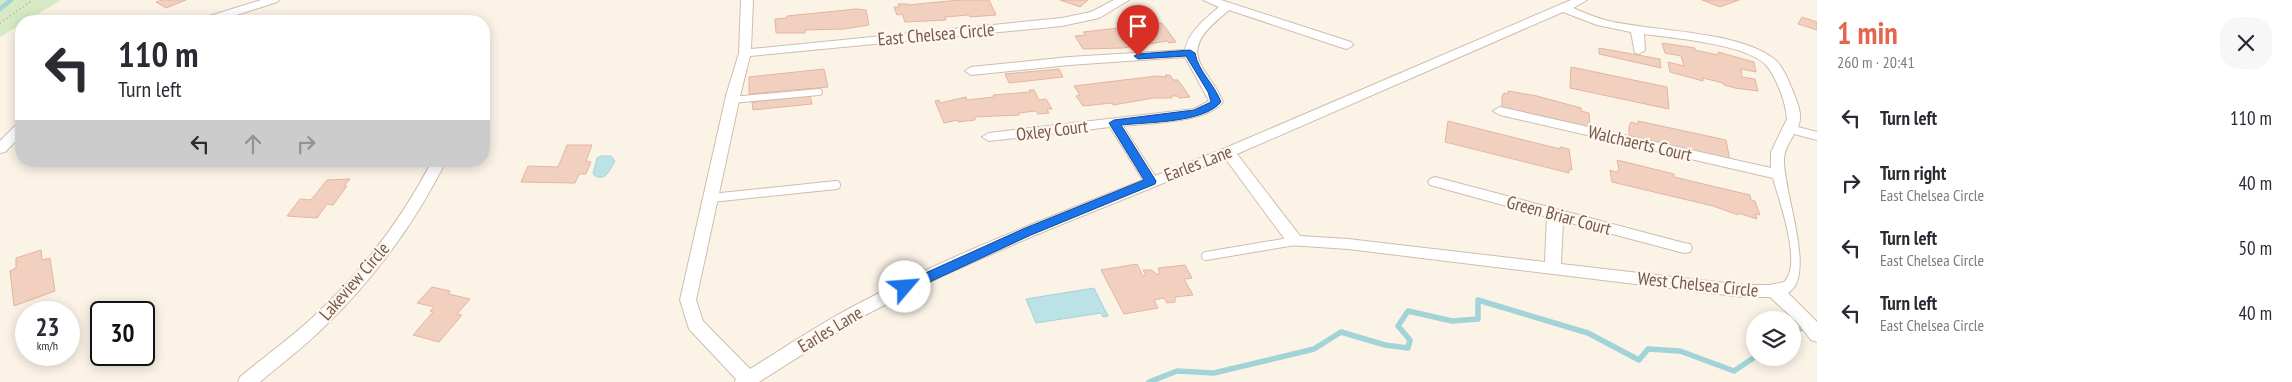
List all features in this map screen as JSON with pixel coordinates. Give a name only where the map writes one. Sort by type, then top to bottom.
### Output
[{"type":"street","points":[[226,15],[273,0]]},
{"type":"street","points":[[746,381],[695,324],[688,300],[732,100],[745,53],[747,0]]},
{"type":"street","name":"East Chelsea Circle","points":[[745,53],[1062,22],[1095,16],[1123,0]]},
{"type":"street","points":[[1209,0],[1346,45]]},
{"type":"street","name":"Earles Lane","points":[[746,381],[859,311],[936,272],[1151,181],[1228,152],[1580,0]]},
{"type":"street","points":[[1151,181],[1114,123],[1196,113],[1209,108],[1216,102],[1213,92],[1192,60],[1190,53],[1192,43],[1198,34],[1226,6]]},
{"type":"street","name":"West Chelsea Circle","points":[[1295,241],[1348,244],[1743,291],[1773,290],[1787,287],[1794,282],[1798,276],[1801,257],[1776,156],[1794,118],[1772,63],[1749,51],[1717,43],[1596,22],[1564,8]]},
{"type":"street","points":[[1637,30],[1638,50]]},
{"type":"street","points":[[971,71],[1069,61],[1190,53]]},
{"type":"street","name":"Walchaerts Court","points":[[1500,111],[1780,175]]},
{"type":"street","name":"Oxley Court","points":[[989,137],[1114,123]]},
{"type":"street","points":[[1790,129],[1817,136]]},
{"type":"street","points":[[0,149],[15,134]]},
{"type":"street","points":[[1228,152],[1295,241]]},
{"type":"street","name":"Lakeview Circle","points":[[247,382],[326,315],[373,265],[428,183],[436,167]]},
{"type":"street","name":"Green Briar Court","points":[[1435,182],[1684,248]]},
{"type":"street","points":[[1553,268],[1555,214]]},
{"type":"street","points":[[1773,290],[1804,318],[1817,335]]},
{"type":"lane","points":[[732,100],[818,92]]},
{"type":"lane","points":[[711,198],[836,185]]},
{"type":"lane","points":[[1206,256],[1295,241]]},
{"type":"path","points":[[0,23],[33,0]]},
{"type":"green space","points":[[0,0],[61,0],[36,15],[15,15],[15,28],[0,37]]},
{"type":"water","points":[[611,156],[615,161],[607,174],[597,177],[593,174],[597,158]]},
{"type":"water","points":[[1094,288],[1108,316],[1103,317],[1101,313],[1036,323],[1026,299]]},
{"type":"building","points":[[162,0],[186,0],[166,8],[156,2]]},
{"type":"building","points":[[960,0],[989,0],[996,15],[970,17],[968,15],[945,17],[946,20],[905,22],[902,14],[897,15],[894,7],[899,7],[898,4],[907,5]]},
{"type":"building","points":[[1060,0],[1088,0],[1080,7]]},
{"type":"building","points":[[1702,0],[1739,0],[1720,7]]},
{"type":"building","points":[[856,9],[866,10],[869,25],[844,29],[805,30],[805,33],[776,33],[775,19],[787,18],[787,16]]},
{"type":"building","points":[[1802,17],[1817,22],[1817,30],[1798,24]]},
{"type":"building","points":[[1162,23],[1176,42],[1169,43],[1168,41],[1123,48],[1083,49],[1075,36],[1086,35],[1083,32]]},
{"type":"building","points":[[1662,43],[1695,48],[1695,50],[1718,55],[1718,52],[1754,62],[1756,72],[1741,69],[1742,77],[1755,79],[1758,91],[1735,88],[1703,78],[1703,81],[1670,72],[1668,62],[1684,66],[1681,56],[1665,53]]},
{"type":"building","points":[[1599,48],[1660,59],[1661,68],[1599,54]]},
{"type":"building","points":[[1571,67],[1667,87],[1669,109],[1570,88]]},
{"type":"building","points":[[824,69],[828,87],[749,94],[749,77]]},
{"type":"building","points":[[1059,69],[1063,77],[1009,83],[1005,74]]},
{"type":"building","points":[[1165,75],[1170,75],[1173,80],[1178,80],[1190,97],[1179,98],[1171,96],[1172,98],[1154,98],[1113,105],[1112,103],[1083,106],[1076,96],[1080,95],[1074,86],[1157,76],[1167,77]]},
{"type":"building","points":[[1029,90],[1034,90],[1039,100],[1046,99],[1052,109],[1047,109],[1049,113],[1038,114],[1036,111],[1019,113],[1019,115],[975,117],[975,120],[958,122],[958,120],[944,123],[935,101],[939,100],[940,103],[966,97],[967,100],[994,97],[993,95],[1030,92]]},
{"type":"building","points":[[1508,91],[1537,96],[1581,108],[1581,111],[1589,113],[1590,127],[1502,107],[1502,96],[1504,93],[1508,94]]},
{"type":"building","points":[[810,96],[812,104],[753,110],[752,102]]},
{"type":"building","points":[[1448,121],[1560,149],[1560,147],[1569,149],[1572,170],[1569,169],[1569,173],[1445,142]]},
{"type":"building","points":[[1638,121],[1726,140],[1730,161],[1634,138],[1629,135],[1629,127],[1631,122],[1638,124]]},
{"type":"building","points":[[567,145],[592,145],[586,161],[591,162],[586,174],[579,174],[575,183],[521,182],[528,166],[558,167]]},
{"type":"building","points":[[1617,160],[1674,174],[1674,177],[1750,195],[1751,200],[1755,201],[1760,215],[1755,214],[1757,219],[1738,213],[1738,215],[1713,206],[1612,182],[1610,170],[1616,172],[1619,170]]},
{"type":"building","points":[[350,179],[333,205],[327,204],[317,218],[287,216],[300,199],[311,200],[327,180]]},
{"type":"building","points":[[41,250],[42,260],[50,258],[55,291],[28,301],[15,301],[14,306],[10,271],[16,268],[16,258]]},
{"type":"building","points":[[1137,264],[1143,276],[1146,275],[1143,270],[1152,270],[1156,274],[1160,274],[1158,268],[1185,265],[1192,278],[1184,279],[1193,295],[1175,297],[1175,302],[1167,303],[1164,298],[1154,300],[1158,308],[1124,314],[1101,270]]},
{"type":"building","points":[[432,287],[450,291],[449,294],[470,299],[457,314],[462,315],[439,342],[413,335],[433,312],[430,311],[434,307],[417,303]]},
{"type":"waterway","points":[[0,9],[11,0]]},
{"type":"waterway","points":[[1149,382],[1177,371],[1214,373],[1314,349],[1341,332],[1385,345],[1408,348],[1410,340],[1398,326],[1408,311],[1452,321],[1478,319],[1478,300],[1588,333],[1639,360],[1648,349],[1680,351],[1734,371],[1746,363]]},
{"type":"waterway","points":[[1801,329],[1817,323]]},
{"type":"route","points":[[905,287],[1027,232],[1151,181],[1114,123],[1196,113],[1209,108],[1216,102],[1213,92],[1192,60],[1190,53],[1138,56]]}]
